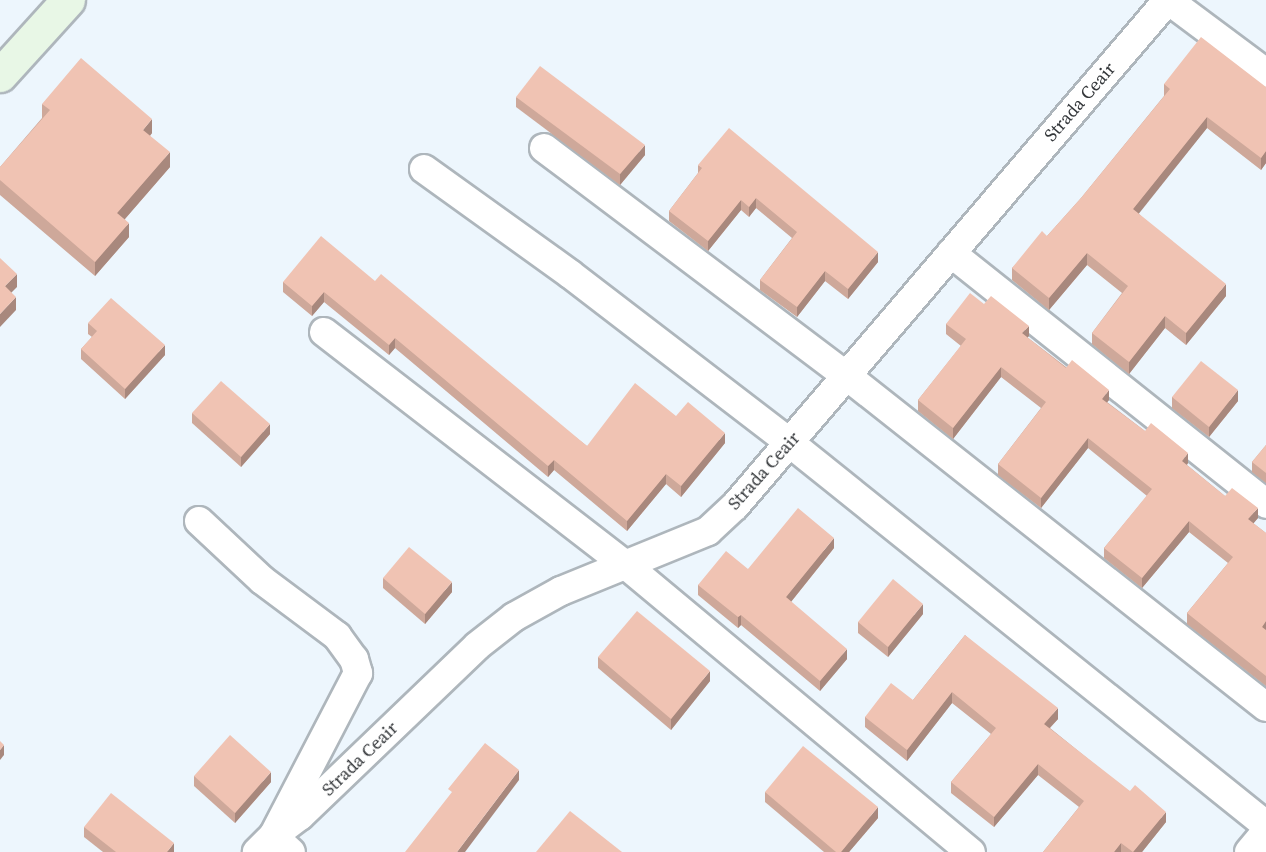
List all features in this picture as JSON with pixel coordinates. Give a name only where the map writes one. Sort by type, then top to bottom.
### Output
[{"type":"main road","points":[[0,75],[68,0]]},
{"type":"street","points":[[1168,0],[1266,73]]},
{"type":"street","name":"Strada Ceair","points":[[274,847],[300,816],[477,646],[514,617],[561,591],[708,531],[790,443],[1168,0]]},
{"type":"street","points":[[544,148],[847,376],[1266,707]]},
{"type":"street","points":[[424,169],[570,274],[790,443],[1266,825]]},
{"type":"street","points":[[951,253],[1266,504]]},
{"type":"street","points":[[324,332],[626,565],[971,852]]},
{"type":"street","points":[[199,521],[262,580],[337,636],[354,659],[358,673],[274,847]]},
{"type":"street","points":[[1249,852],[1266,832]]},
{"type":"building","points":[[1201,37],[1266,87],[1266,151],[1261,158],[1207,117],[1133,209],[1226,284],[1186,333],[1165,316],[1129,362],[1092,333],[1128,286],[1087,253],[1049,298],[1012,268],[1042,231],[1047,236],[1081,198],[1170,89],[1164,84]]},
{"type":"building","points":[[81,58],[152,119],[143,130],[170,152],[117,213],[129,223],[95,262],[0,180],[0,167],[50,110],[42,104]]},
{"type":"building","points":[[540,66],[645,145],[620,174],[516,97]]},
{"type":"building","points":[[729,128],[878,252],[848,289],[825,271],[797,307],[760,280],[797,232],[756,198],[749,207],[741,200],[708,241],[669,211],[702,168],[698,165]]},
{"type":"building","points":[[321,236],[375,281],[381,274],[587,446],[635,383],[676,416],[688,402],[725,433],[681,486],[666,474],[627,521],[554,460],[548,466],[395,338],[389,345],[324,292],[312,306],[283,282]]},
{"type":"building","points":[[0,258],[17,274],[5,286],[16,297],[0,314]]},
{"type":"building","points":[[970,293],[984,304],[991,296],[1029,326],[1022,333],[1066,368],[1072,360],[1109,390],[1102,399],[1145,431],[1151,423],[1188,453],[1182,461],[1225,496],[1232,488],[1258,508],[1248,519],[1266,533],[1266,621],[1262,627],[1266,630],[1266,676],[1187,613],[1233,557],[1189,521],[1142,578],[1104,548],[1152,489],[1088,438],[1041,498],[998,464],[1046,402],[1001,367],[953,428],[918,400],[966,339],[946,324]]},
{"type":"building","points":[[111,298],[165,345],[125,389],[81,349],[97,331],[88,323]]},
{"type":"building","points":[[1201,361],[1238,390],[1209,427],[1172,397]]},
{"type":"building","points":[[221,381],[270,424],[241,457],[192,413]]},
{"type":"building","points":[[1266,445],[1266,473],[1252,462]]},
{"type":"building","points":[[798,508],[834,538],[786,597],[847,649],[820,681],[741,615],[738,617],[698,585],[726,551],[748,569]]},
{"type":"building","points":[[409,547],[452,582],[425,614],[383,578]]},
{"type":"building","points":[[893,579],[923,604],[888,647],[858,622]]},
{"type":"building","points":[[637,611],[710,671],[671,719],[598,657]]},
{"type":"building","points":[[965,635],[1058,708],[1044,724],[1130,791],[1135,785],[1166,812],[1133,852],[1121,843],[1114,852],[1043,852],[1084,801],[1038,764],[994,817],[951,782],[996,728],[952,692],[907,750],[865,717],[891,683],[913,700]]},
{"type":"building","points":[[230,735],[271,772],[235,813],[194,776]]},
{"type":"building","points":[[485,743],[519,770],[457,852],[405,852],[452,792],[448,789]]},
{"type":"building","points":[[803,746],[878,807],[841,852],[836,852],[765,792]]},
{"type":"building","points":[[111,793],[174,843],[167,852],[116,852],[84,827]]},
{"type":"building","points":[[570,811],[622,852],[536,852]]}]
